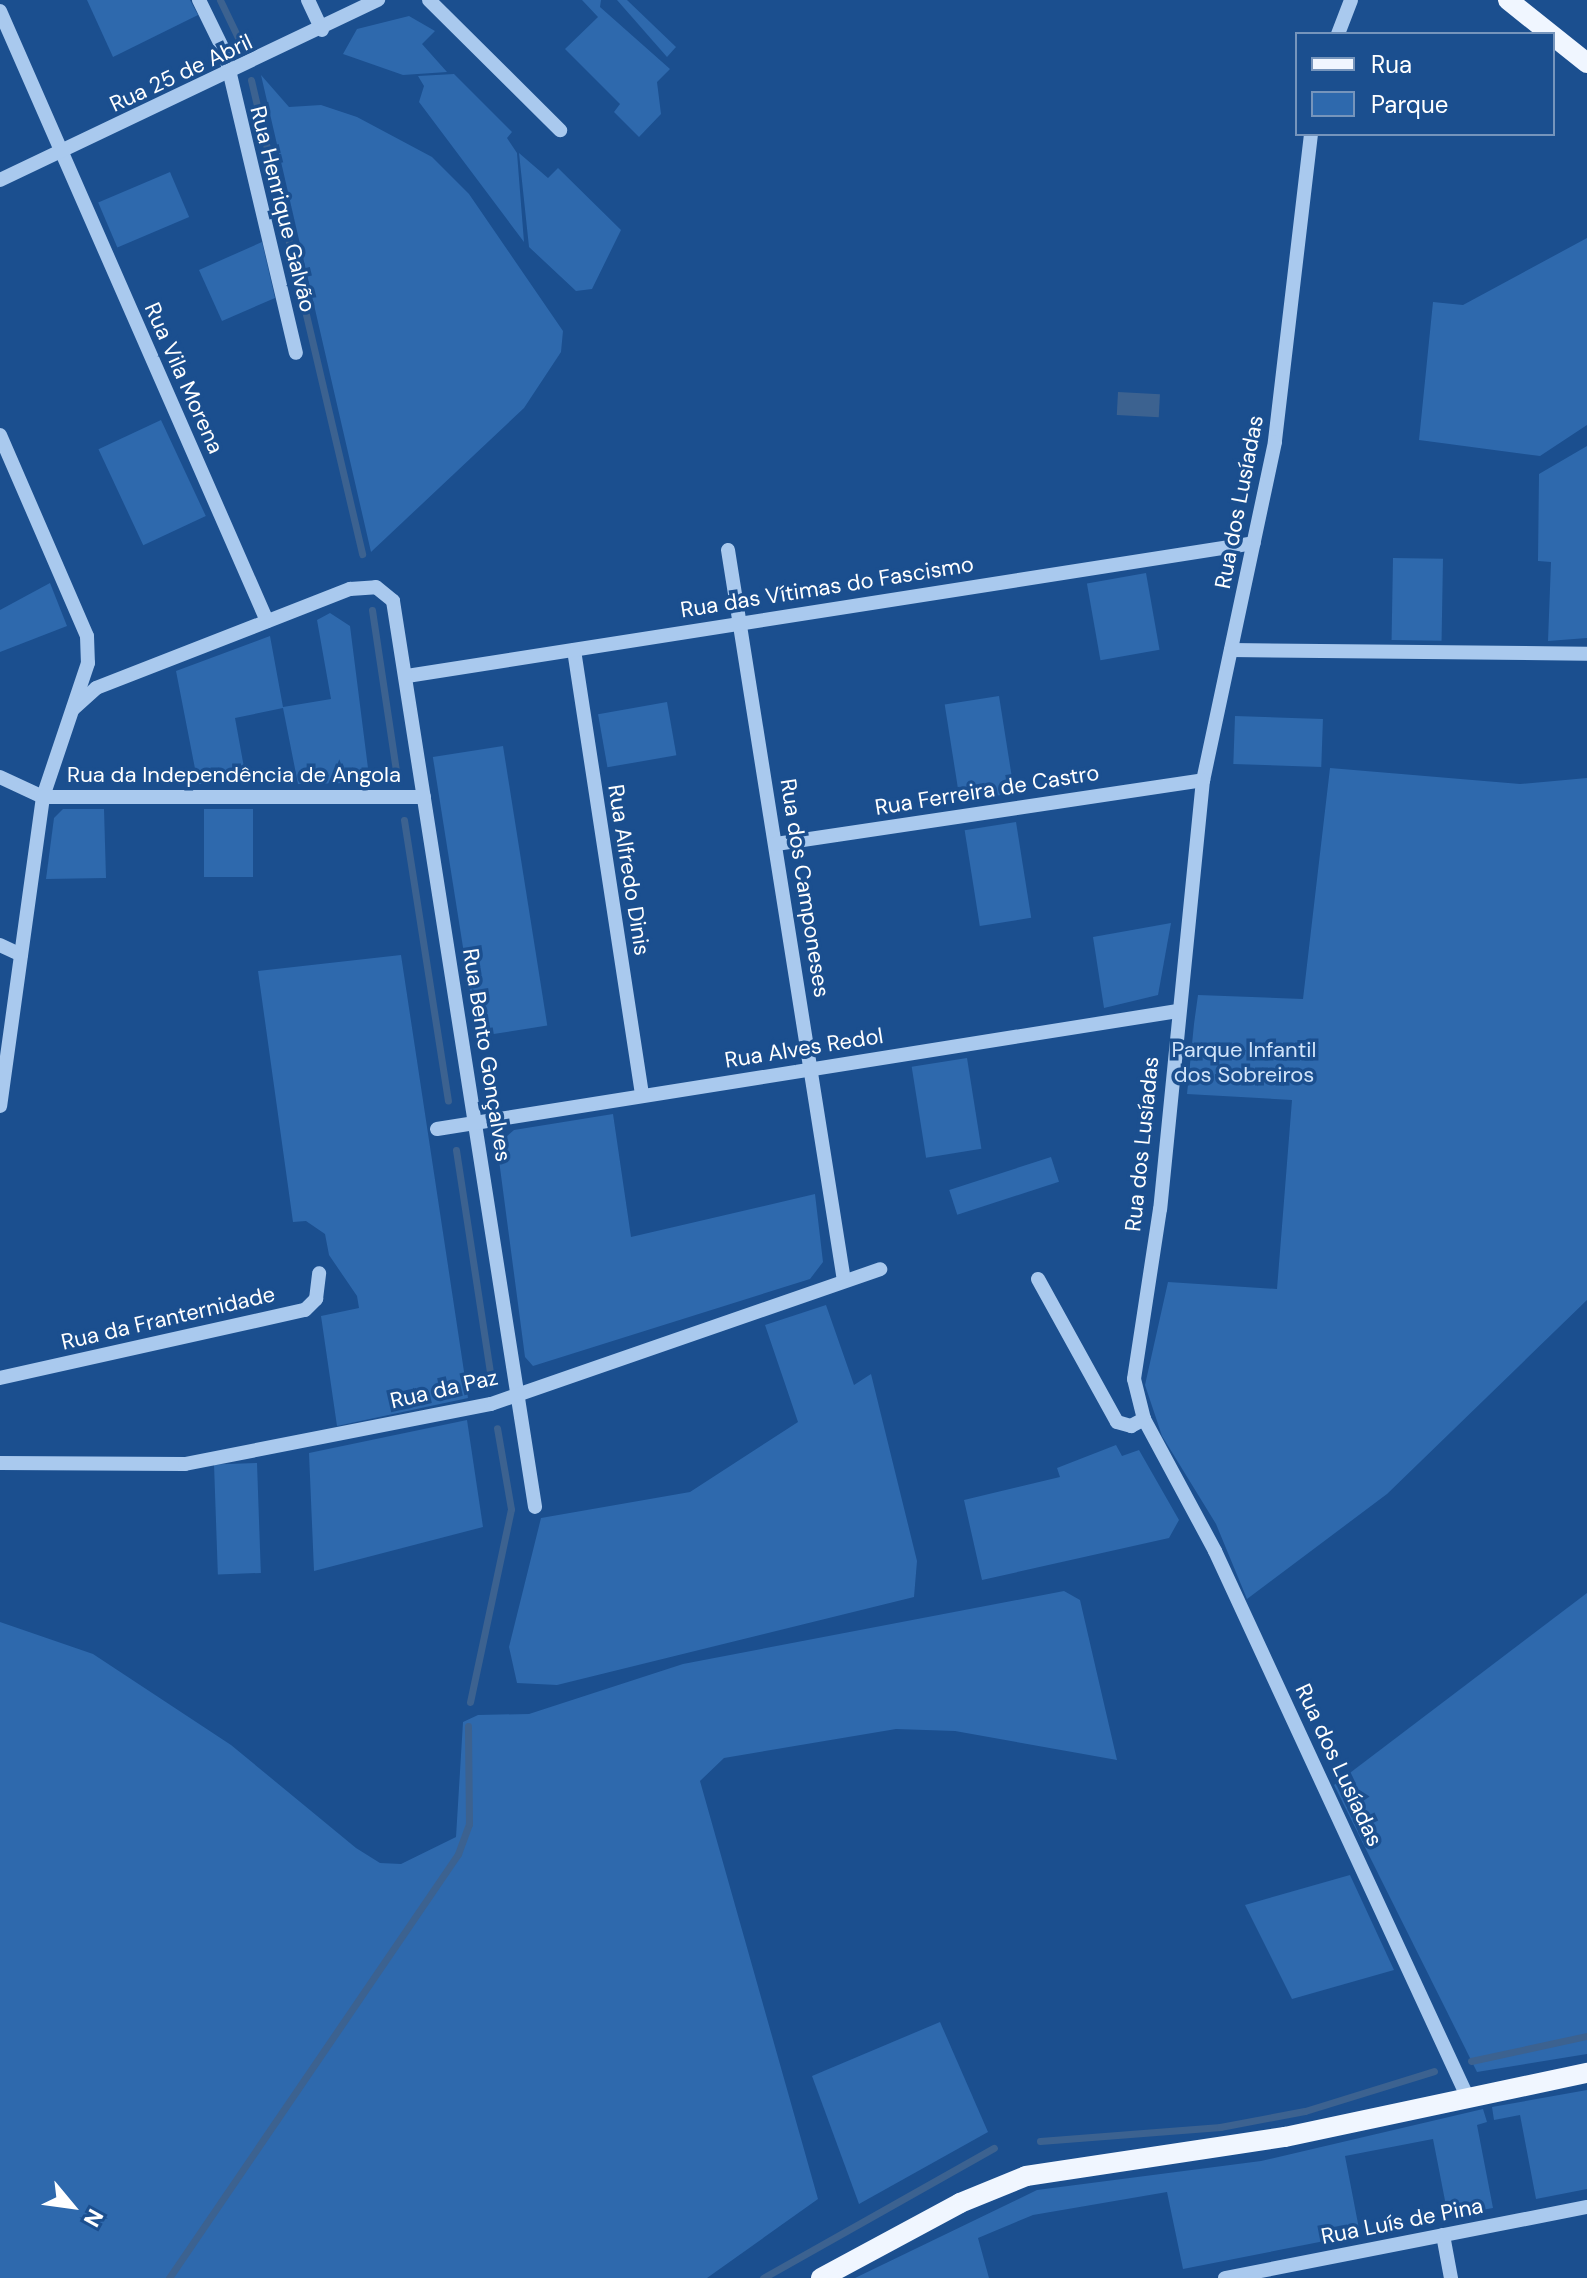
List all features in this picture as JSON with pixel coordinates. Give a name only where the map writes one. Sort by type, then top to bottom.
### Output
[{"type":"main road","points":[[1519,3],[1552,32]]},
{"type":"main road","points":[[1555,35],[1587,63]]},
{"type":"main road","points":[[821,2278],[960,2203],[1026,2176],[1285,2137],[1466,2094],[1587,2073]]},
{"type":"street","name":"Rua Henrique Galvão","points":[[199,0],[218,33],[296,353]]},
{"type":"street","points":[[308,0],[322,30]]},
{"type":"street","name":"Rua 25 de Abril","points":[[0,180],[228,76],[378,0]]},
{"type":"street","points":[[429,0],[560,130]]},
{"type":"street","points":[[1339,32],[1351,0]]},
{"type":"street","name":"Rua Vila Morena","points":[[0,11],[267,621]]},
{"type":"street","name":"Rua dos Lusíadas","points":[[1311,136],[1284,386],[1203,780],[1134,1379],[1144,1419],[1215,1551],[1466,2094]]},
{"type":"street","points":[[0,435],[87,636],[88,663],[43,797],[0,1106]]},
{"type":"street","name":"Rua das Vítimas do Fascismo","points":[[407,676],[1254,543]]},
{"type":"street","name":"Rua dos Camponeses","points":[[728,550],[844,1281]]},
{"type":"street","name":"Rua Bento Gonçalves","points":[[267,621],[366,586],[386,593],[396,610],[535,1507]]},
{"type":"street","points":[[73,709],[96,688],[267,621]]},
{"type":"street","name":"Rua Alfredo Dinis","points":[[574,650],[642,1096]]},
{"type":"street","points":[[1231,650],[1587,654]]},
{"type":"street","points":[[0,777],[43,797]]},
{"type":"street","name":"Rua Ferreira de Castro","points":[[776,844],[1203,780]]},
{"type":"street","name":"Rua da Independência de Angola","points":[[43,797],[424,797]]},
{"type":"street","points":[[0,945],[21,955]]},
{"type":"street","name":"Rua Alves Redol","points":[[437,1129],[1178,1011]]},
{"type":"street","name":"Rua da Paz","points":[[0,1463],[199,1462],[516,1395],[880,1269]]},
{"type":"street","name":"Rua da Franternidade","points":[[0,1378],[305,1310],[316,1299],[319,1273]]},
{"type":"street","points":[[1038,1279],[1117,1422],[1131,1426],[1144,1419]]},
{"type":"street","name":"Rua Luís de Pina","points":[[1225,2278],[1587,2207]]},
{"type":"street","points":[[1443,2235],[1451,2278]]},
{"type":"green space","points":[[87,0],[190,0],[198,15],[113,57]]},
{"type":"green space","points":[[582,0],[601,0],[600,7],[670,69],[657,82],[661,114],[639,137],[614,112],[620,104],[565,49],[598,17]]},
{"type":"green space","points":[[617,0],[627,0],[676,47],[667,57]]},
{"type":"green space","points":[[409,16],[435,31],[422,44],[447,72],[403,75],[343,54],[357,29]]},
{"type":"green space","points":[[454,74],[512,132],[507,138],[517,153],[524,242],[419,102],[424,86],[418,76]]},
{"type":"green space","points":[[261,75],[289,107],[321,105],[357,117],[432,157],[469,194],[563,331],[561,352],[524,408],[371,552]]},
{"type":"green space","points":[[519,153],[548,178],[558,168],[621,230],[592,289],[576,291],[529,247]]},
{"type":"green space","points":[[170,172],[189,217],[117,248],[98,202]]},
{"type":"green space","points":[[1587,238],[1587,425],[1540,456],[1419,440],[1433,302],[1463,305]]},
{"type":"green space","points":[[262,242],[275,298],[222,321],[199,270]]},
{"type":"green space","points":[[161,420],[206,516],[143,545],[98,449]]},
{"type":"green space","points":[[1587,446],[1587,638],[1548,641],[1551,562],[1538,561],[1539,474]]},
{"type":"green space","points":[[1393,558],[1443,559],[1442,641],[1392,640]]},
{"type":"green space","points":[[1146,573],[1160,650],[1100,660],[1087,583]]},
{"type":"green space","points":[[50,583],[67,626],[0,652],[0,610]]},
{"type":"green space","points":[[330,613],[350,626],[369,776],[352,783],[298,784],[283,708],[235,718],[247,784],[198,784],[176,671],[270,636],[283,707],[331,699],[317,620]]},
{"type":"green space","points":[[999,696],[1014,793],[960,801],[945,705]]},
{"type":"green space","points":[[667,702],[676,755],[607,767],[598,714]]},
{"type":"green space","points":[[1235,716],[1323,719],[1321,767],[1233,764]]},
{"type":"green space","points":[[503,746],[547,1026],[477,1037],[433,757]]},
{"type":"green space","name":"Parque Infantil dos Sobreiros","points":[[1330,768],[1520,784],[1587,778],[1587,1300],[1387,1494],[1247,1599],[1216,1524],[1162,1436],[1145,1385],[1168,1282],[1277,1289],[1292,1100],[1187,1094],[1194,1024],[1198,995],[1303,999]]},
{"type":"green space","points":[[63,809],[104,809],[106,878],[46,879],[54,818]]},
{"type":"green space","points":[[204,809],[253,809],[253,877],[204,877]]},
{"type":"green space","points":[[1016,822],[1031,918],[980,926],[965,830]]},
{"type":"green space","points":[[1171,923],[1158,995],[1104,1008],[1093,937]]},
{"type":"green space","points":[[401,955],[468,1398],[337,1426],[321,1316],[359,1308],[357,1296],[329,1255],[325,1234],[306,1221],[293,1222],[258,971]]},
{"type":"green space","points":[[967,1058],[981,1149],[926,1158],[912,1067]]},
{"type":"green space","points":[[613,1114],[631,1237],[815,1194],[823,1262],[810,1279],[533,1366],[525,1357],[497,1145],[514,1130]]},
{"type":"green space","points":[[1051,1157],[1059,1182],[957,1215],[949,1190]]},
{"type":"green space","points":[[826,1305],[854,1385],[871,1374],[917,1561],[914,1597],[557,1685],[517,1683],[509,1647],[541,1518],[690,1492],[798,1422],[765,1325]]},
{"type":"green space","points":[[467,1420],[483,1527],[314,1571],[309,1453]]},
{"type":"green space","points":[[1116,1445],[1122,1456],[1139,1450],[1179,1520],[1169,1538],[982,1580],[964,1500],[1060,1477],[1057,1468]]},
{"type":"green space","points":[[257,1463],[261,1573],[218,1574],[214,1465]]},
{"type":"green space","points":[[1064,1591],[1080,1600],[1117,1760],[955,1731],[896,1729],[724,1758],[700,1781],[818,2199],[707,2278],[0,2278],[0,1622],[93,1654],[231,1745],[356,1848],[380,1863],[401,1864],[456,1837],[463,1722],[478,1715],[529,1714],[683,1664]]},
{"type":"green space","points":[[1587,1593],[1587,2054],[1477,2072],[1334,1785]]},
{"type":"green space","points":[[1350,1875],[1394,1970],[1292,1999],[1245,1905]]},
{"type":"green space","points":[[940,2022],[988,2132],[859,2204],[812,2076]]},
{"type":"green space","points":[[1587,2090],[1587,2189],[1536,2199],[1520,2115],[1494,2120],[1492,2107]]},
{"type":"green space","points":[[1483,2109],[1487,2122],[1477,2125],[1493,2208],[1448,2216],[1433,2139],[1345,2156],[1360,2234],[1183,2269],[1167,2192],[1033,2215],[978,2238],[989,2278],[855,2278],[1037,2190],[1261,2161]]},
{"type":"shaded area","points":[[1118,392],[1160,394],[1159,417],[1117,415]]},
{"type":"waterway","points":[[220,0],[242,46]]},
{"type":"waterway","points":[[251,80],[362,554]]},
{"type":"waterway","points":[[372,610],[396,770]]},
{"type":"waterway","points":[[404,820],[448,1101]]},
{"type":"waterway","points":[[456,1150],[491,1379]]},
{"type":"waterway","points":[[470,1702],[511,1509],[497,1428]]},
{"type":"waterway","points":[[169,2278],[458,1854],[469,1824],[468,1726]]},
{"type":"waterway","points":[[1471,2061],[1587,2036]]},
{"type":"waterway","points":[[1040,2141],[1220,2127],[1305,2111],[1434,2071]]},
{"type":"waterway","points":[[763,2278],[994,2148]]}]
